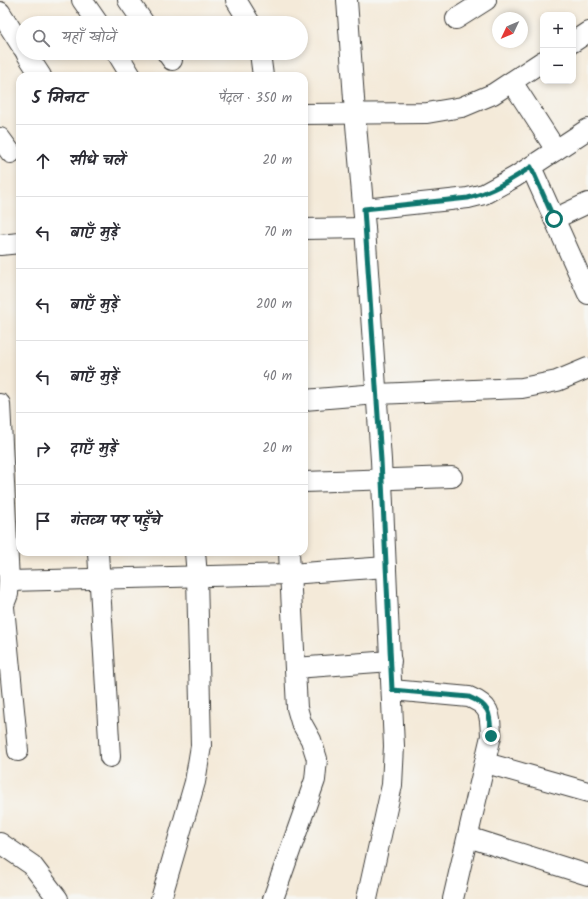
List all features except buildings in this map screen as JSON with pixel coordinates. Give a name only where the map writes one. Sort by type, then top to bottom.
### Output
[{"type":"street","points":[[82,0],[93,16]]},
{"type":"street","points":[[128,0],[139,16]]},
{"type":"street","points":[[236,0],[246,16]]},
{"type":"street","points":[[347,0],[355,113],[365,219],[377,394],[394,746],[392,785],[367,899]]},
{"type":"street","points":[[456,19],[486,0]]},
{"type":"street","points":[[0,12],[16,37]]},
{"type":"street","points":[[576,40],[588,32]]},
{"type":"street","points":[[31,60],[38,72]]},
{"type":"street","points":[[121,60],[129,72]]},
{"type":"street","points":[[261,60],[262,72]]},
{"type":"street","points":[[308,114],[427,113],[462,107],[493,94],[540,63]]},
{"type":"street","points":[[512,82],[556,150]]},
{"type":"street","points":[[308,228],[365,219],[484,194],[531,167],[588,130]]},
{"type":"street","points":[[531,167],[588,294]]},
{"type":"street","points":[[554,219],[588,203]]},
{"type":"street","points":[[0,245],[16,243]]},
{"type":"street","points":[[308,400],[377,394],[522,388],[557,382],[588,368]]},
{"type":"street","points":[[0,404],[4,535],[9,581],[8,594],[2,611],[18,751]]},
{"type":"street","points":[[308,482],[452,478]]},
{"type":"street","points":[[98,556],[110,756]]},
{"type":"street","points":[[161,899],[195,782],[201,746],[195,556]]},
{"type":"street","points":[[273,899],[315,780],[317,769],[317,758],[314,748],[301,722],[298,708],[289,556]]},
{"type":"street","points":[[9,581],[290,574],[386,567]]},
{"type":"street","points":[[295,668],[391,661]]},
{"type":"street","points":[[392,690],[469,697],[480,701],[488,711],[491,736],[486,763],[453,899]]},
{"type":"street","points":[[486,763],[588,792]]},
{"type":"street","points":[[468,837],[588,875]]},
{"type":"street","points":[[0,843],[32,865],[58,899]]},
{"type":"route","points":[[491,736],[488,711],[480,701],[469,697],[392,690],[381,460],[364,209],[441,202],[484,194],[531,167],[554,219]]}]
